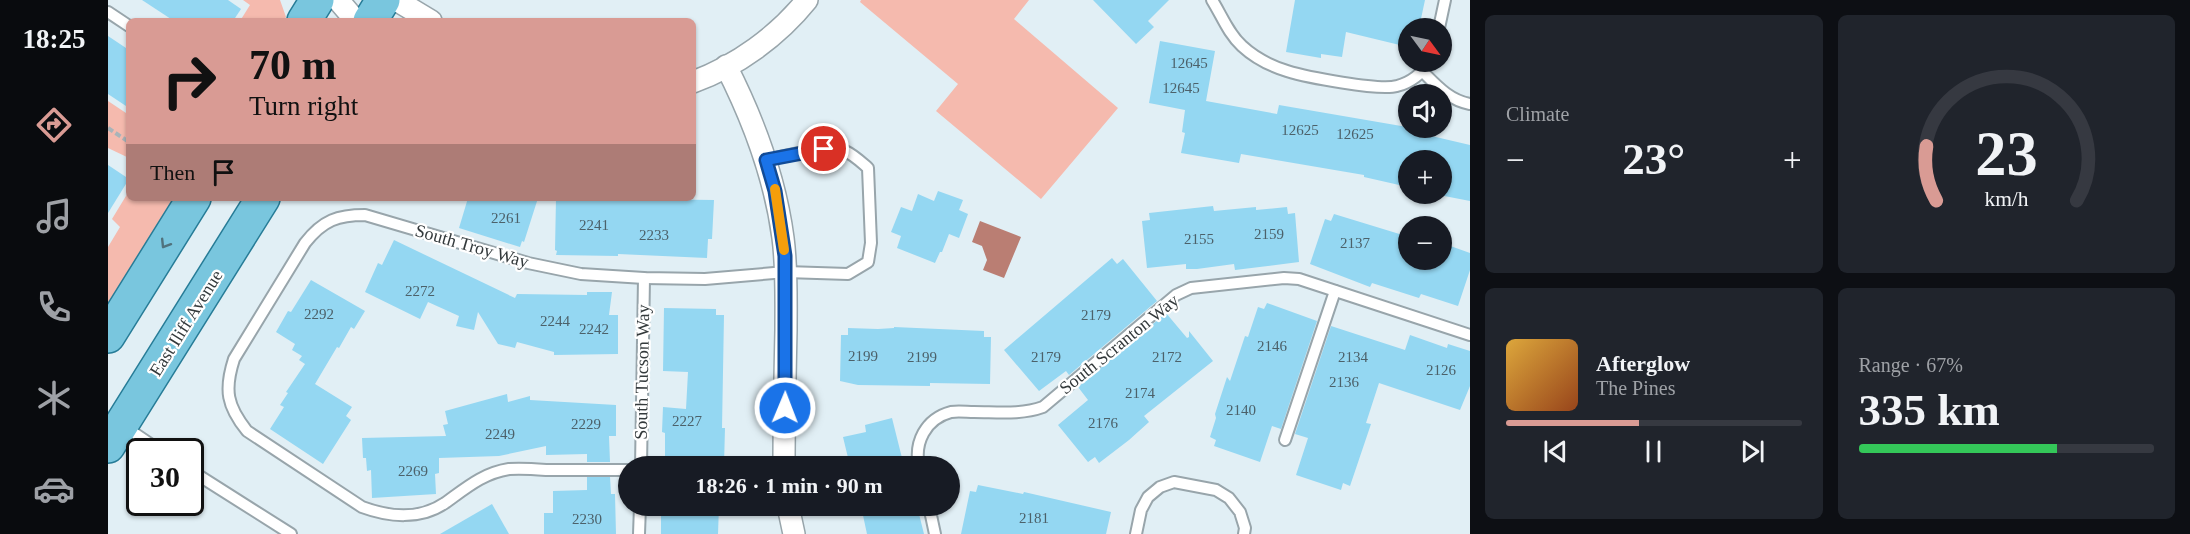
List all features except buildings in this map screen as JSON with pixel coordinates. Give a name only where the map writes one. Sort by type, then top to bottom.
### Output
[{"type":"main road","points":[[306,18],[316,0]]},
{"type":"main road","points":[[372,18],[383,0]]},
{"type":"main road","points":[[108,336],[192,201]]},
{"type":"main road","name":"East Iliff Avenue","points":[[115,431],[261,201]]},
{"type":"street","points":[[338,0],[353,18]]},
{"type":"street","points":[[396,0],[426,18]]},
{"type":"street","points":[[696,81],[726,66],[765,41],[807,0]]},
{"type":"street","points":[[726,66],[743,98],[766,160],[775,191],[783,240],[786,272],[784,456]]},
{"type":"street","points":[[790,516],[794,534]]},
{"type":"lane","points":[[1212,0],[1225,27],[1242,46],[1266,63],[1288,71],[1380,88],[1398,86],[1413,79],[1420,72]]},
{"type":"lane","points":[[1441,18],[1445,0]]},
{"type":"lane","points":[[108,12],[126,24]]},
{"type":"lane","points":[[1430,72],[1447,95],[1458,102],[1470,104]]},
{"type":"lane","name":"South Troy Way","points":[[618,470],[510,469],[487,475],[466,486],[443,504],[423,513],[402,516],[380,513],[362,507],[247,431],[235,416],[229,400],[228,378],[234,359],[305,243],[314,232],[330,220],[346,215],[365,215],[528,263],[581,274],[705,279],[786,272],[848,274],[868,262],[871,243],[868,168],[843,150],[824,149],[766,160]]},
{"type":"lane","name":"South Tucson Way","points":[[641,456],[644,278]]},
{"type":"lane","name":"South Scranton Way","points":[[917,456],[919,441],[926,428],[937,417],[952,412],[1029,412],[1044,406],[1176,295],[1191,288],[1284,278],[1299,279],[1470,335]]},
{"type":"lane","points":[[1285,440],[1335,291]]},
{"type":"lane","points":[[115,431],[131,438]]},
{"type":"lane","points":[[204,479],[291,534]]},
{"type":"lane","points":[[1136,534],[1140,510],[1148,497],[1160,487],[1174,482],[1216,490],[1229,498],[1240,512],[1245,528],[1244,534]]},
{"type":"lane","points":[[639,534],[640,516]]},
{"type":"lane","points":[[931,516],[935,534]]},
{"type":"path","points":[[108,128],[126,140]]},
{"type":"shaded area","points":[[243,0],[280,0],[286,17],[242,18],[250,5]]},
{"type":"shaded area","points":[[861,0],[1029,0],[1014,19],[1118,108],[1041,199],[936,111],[958,84],[860,2]]},
{"type":"shaded area","points":[[108,101],[126,113],[126,157],[108,148]]},
{"type":"shaded area","points":[[126,196],[126,201],[173,201],[108,307],[108,247],[120,227],[112,219]]},
{"type":"shaded area","points":[[980,221],[1021,237],[1004,278],[983,270],[987,260],[982,246],[972,242]]},
{"type":"slow traffic","points":[[775,189],[784,250]]},
{"type":"route","points":[[785,408],[785,256],[775,191],[766,160],[824,149]]}]
